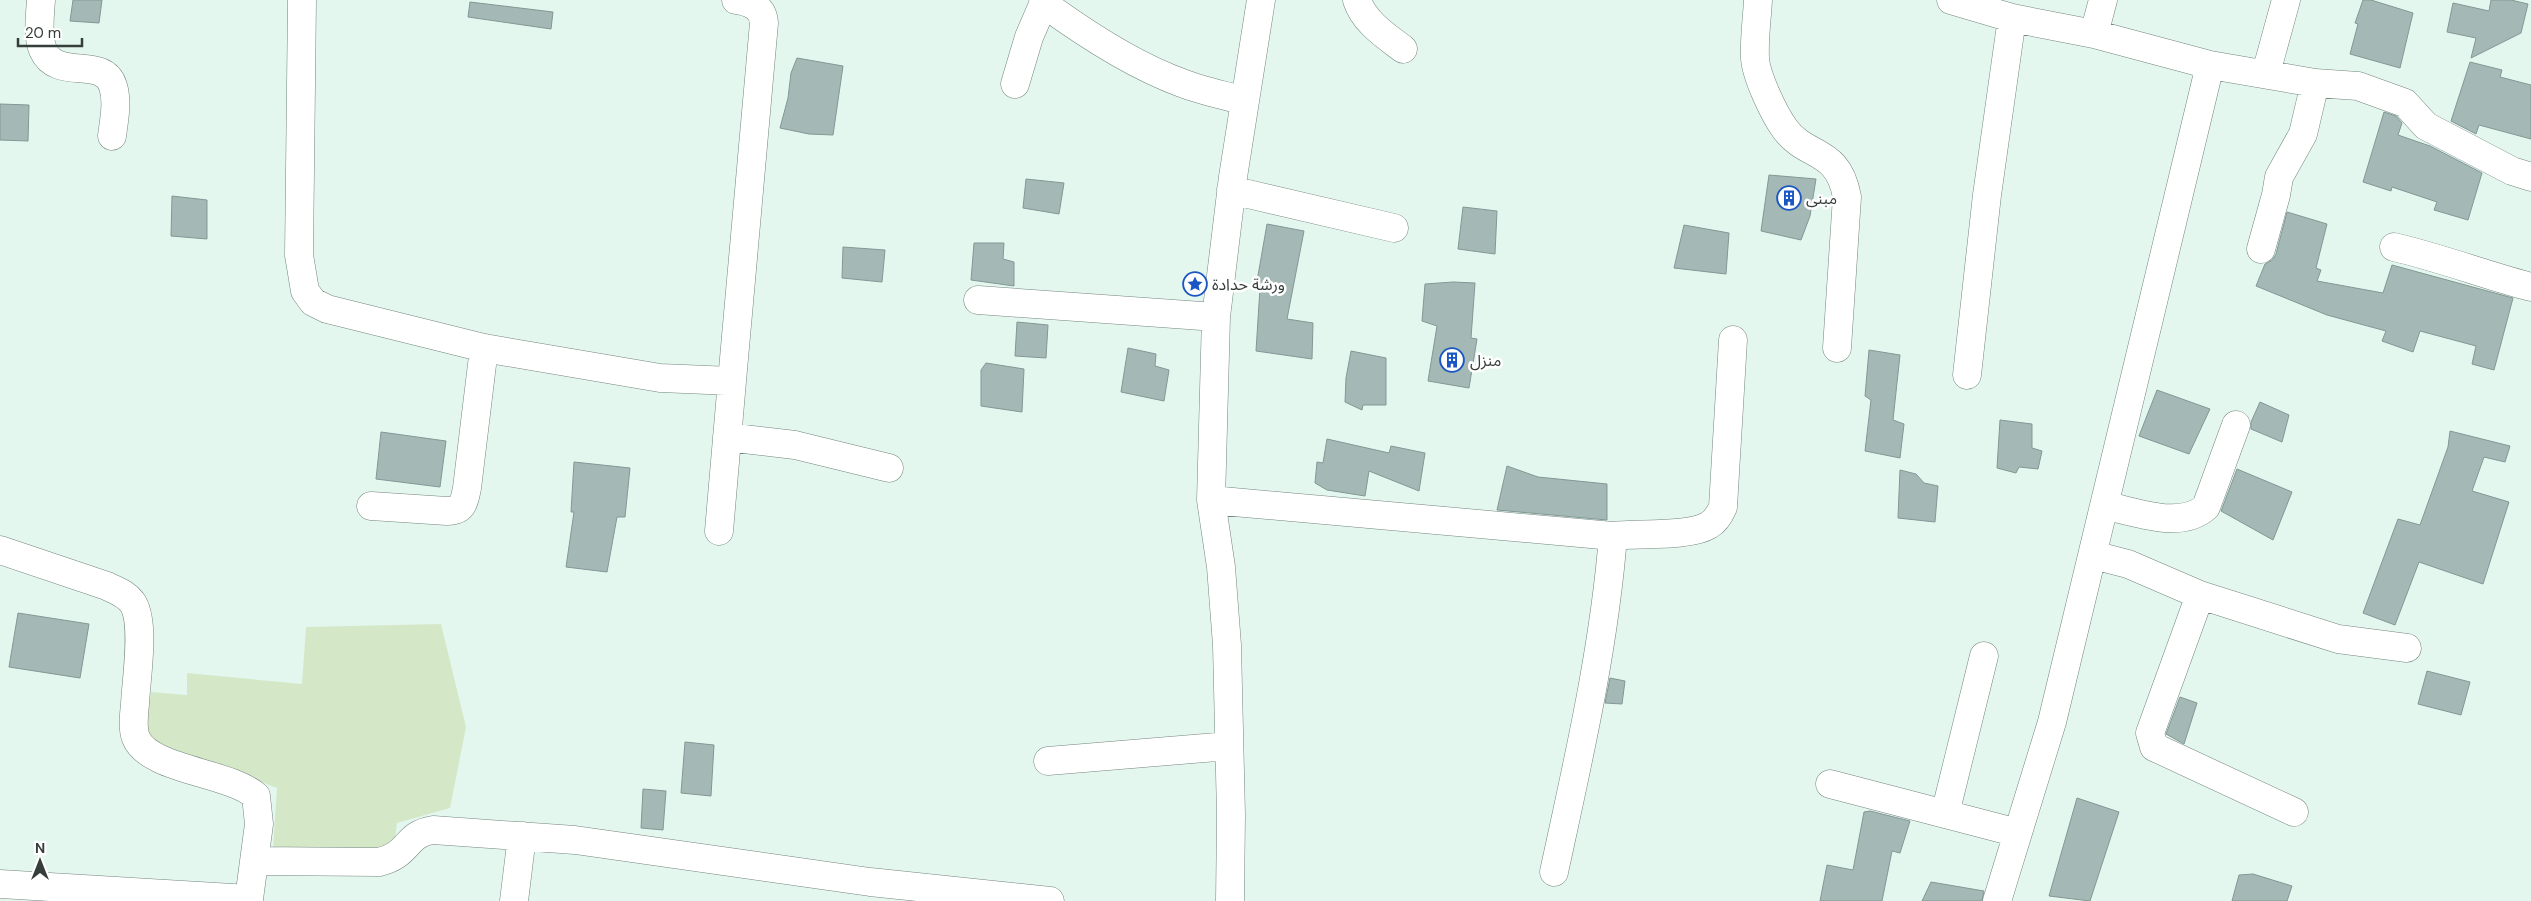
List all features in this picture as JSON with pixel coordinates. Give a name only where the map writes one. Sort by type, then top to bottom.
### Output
[{"type":"street","points":[[41,0],[40,35],[42,49],[48,58],[58,67],[95,70],[109,77],[113,86],[116,103],[112,136]]},
{"type":"street","points":[[302,0],[299,255],[305,291],[313,302],[327,309],[484,348],[660,378],[732,381]]},
{"type":"street","points":[[718,531],[764,23],[764,15],[758,8],[736,0]]},
{"type":"street","points":[[1230,901],[1227,645],[1221,567],[1212,500],[1216,317],[1231,190],[1261,0]]},
{"type":"street","points":[[1357,0],[1364,14],[1382,33],[1403,49]]},
{"type":"street","points":[[1758,0],[1754,59],[1771,103],[1785,130],[1828,160],[1844,180],[1847,197],[1837,348]]},
{"type":"street","points":[[1951,0],[2012,18],[2094,34],[2210,65],[2266,73],[2315,83],[2358,86],[2405,103],[2426,126],[2512,171],[2531,177]]},
{"type":"street","points":[[2094,34],[2103,0]]},
{"type":"street","points":[[2266,73],[2286,0]]},
{"type":"street","points":[[1015,84],[1029,38],[1044,2],[1093,37],[1146,66],[1182,83],[1244,101]]},
{"type":"street","points":[[1967,375],[1987,195],[2012,18]]},
{"type":"street","points":[[1997,901],[2052,722],[2106,506],[2210,65]]},
{"type":"street","points":[[2261,249],[2279,177],[2303,134],[2315,83]]},
{"type":"street","points":[[1231,190],[1394,228]]},
{"type":"street","points":[[2394,247],[2431,256],[2475,272],[2531,287]]},
{"type":"street","points":[[978,300],[1216,317]]},
{"type":"street","points":[[1212,500],[1613,536],[1701,530],[1715,521],[1723,507],[1733,340]]},
{"type":"street","points":[[371,506],[456,511],[463,505],[467,488],[484,348]]},
{"type":"street","points":[[2106,506],[2177,520],[2192,517],[2206,507],[2236,425]]},
{"type":"street","points":[[727,437],[795,445],[889,468]]},
{"type":"street","points":[[1554,872],[1583,736],[1610,580],[1613,536]]},
{"type":"street","points":[[0,550],[107,586],[124,594],[133,604],[137,614],[138,639],[134,722],[135,737],[141,748],[152,755],[179,766],[225,779],[248,789],[256,796],[258,824],[249,900],[0,884]]},
{"type":"street","points":[[2093,555],[2128,564],[2200,595],[2338,639],[2407,648]]},
{"type":"street","points":[[2200,595],[2150,733],[2154,747],[2294,812]]},
{"type":"street","points":[[1946,814],[1984,656]]},
{"type":"street","points":[[1048,761],[1229,746]]},
{"type":"street","points":[[1830,784],[2018,833]]},
{"type":"street","points":[[255,861],[379,862],[396,857],[416,835],[433,830],[575,840],[870,892],[1042,901]]},
{"type":"street","points":[[514,901],[522,836]]},
{"type":"green space","points":[[441,624],[466,727],[450,808],[397,823],[394,849],[273,849],[277,788],[144,738],[151,692],[187,695],[187,673],[302,684],[306,627]]},
{"type":"building","points":[[73,0],[102,0],[99,23],[70,21]]},
{"type":"building","points":[[2363,0],[2371,0],[2413,13],[2400,68],[2350,54],[2358,24],[2355,23]]},
{"type":"building","points":[[2491,0],[2511,0],[2528,4],[2521,33],[2471,58],[2476,38],[2447,32],[2453,3],[2489,11]]},
{"type":"building","points":[[470,2],[553,12],[551,29],[468,17]]},
{"type":"building","points":[[797,58],[843,66],[833,135],[809,134],[780,128],[788,98],[791,73]]},
{"type":"building","points":[[2470,62],[2502,70],[2500,77],[2531,85],[2531,139],[2479,125],[2476,134],[2451,121]]},
{"type":"building","points":[[0,104],[29,105],[28,141],[0,140]]},
{"type":"building","points":[[2384,112],[2396,116],[2402,123],[2398,135],[2430,146],[2482,173],[2468,220],[2434,210],[2437,202],[2392,187],[2391,191],[2363,182]]},
{"type":"building","name":"مبنى","points":[[1769,175],[1816,179],[1810,216],[1801,240],[1761,231]]},
{"type":"building","points":[[1026,179],[1064,183],[1059,214],[1023,208]]},
{"type":"building","points":[[172,196],[207,200],[207,239],[171,236]]},
{"type":"building","points":[[1463,207],[1497,211],[1495,254],[1458,249]]},
{"type":"building","points":[[2287,212],[2327,224],[2316,268],[2321,270],[2317,281],[2383,293],[2392,265],[2513,298],[2494,370],[2472,364],[2476,346],[2420,331],[2413,352],[2382,341],[2386,331],[2327,315],[2256,286],[2265,264],[2272,260],[2276,254]]},
{"type":"building","points":[[1267,224],[1304,231],[1287,319],[1313,323],[1312,359],[1256,351],[1260,288],[1256,287]]},
{"type":"building","points":[[1684,225],[1729,233],[1726,274],[1674,268]]},
{"type":"building","points":[[974,243],[1004,243],[1003,259],[1014,262],[1014,286],[971,280]]},
{"type":"building","points":[[843,247],[885,250],[882,282],[842,278]]},
{"type":"building","points":[[1475,283],[1471,338],[1477,339],[1469,388],[1428,381],[1437,326],[1422,321],[1425,284]]},
{"type":"building","points":[[1017,322],[1048,325],[1046,358],[1015,356]]},
{"type":"building","points":[[1128,348],[1156,354],[1155,366],[1169,370],[1164,401],[1121,392]]},
{"type":"building","points":[[1869,350],[1900,355],[1893,420],[1904,424],[1900,458],[1865,451],[1871,400],[1865,396]]},
{"type":"building","points":[[1351,351],[1386,358],[1386,405],[1363,405],[1362,410],[1345,402],[1346,378]]},
{"type":"building","points":[[986,363],[1024,369],[1022,412],[981,406],[981,370]]},
{"type":"building","points":[[2157,390],[2210,409],[2189,454],[2139,436]]},
{"type":"building","points":[[2260,402],[2289,415],[2282,442],[2251,429],[2251,422]]},
{"type":"building","points":[[2000,420],[2032,424],[2032,448],[2042,451],[2038,469],[2019,467],[2016,473],[1997,468]]},
{"type":"building","points":[[2450,431],[2510,446],[2505,462],[2484,457],[2472,491],[2509,502],[2483,584],[2419,562],[2395,625],[2363,613],[2398,519],[2420,525],[2448,447]]},
{"type":"building","points":[[381,432],[446,441],[440,487],[376,479]]},
{"type":"building","points":[[1327,439],[1389,453],[1391,446],[1425,453],[1419,491],[1369,471],[1365,496],[1327,490],[1315,483],[1317,462],[1323,463]]},
{"type":"building","points":[[574,462],[630,468],[625,517],[617,517],[607,572],[566,567],[574,512],[571,512]]},
{"type":"building","points":[[1507,466],[1538,477],[1607,484],[1607,520],[1497,510]]},
{"type":"building","points":[[2237,469],[2292,492],[2273,540],[2221,511]]},
{"type":"building","points":[[1900,470],[1916,474],[1924,483],[1938,486],[1935,522],[1898,518]]},
{"type":"building","points":[[18,613],[89,624],[80,678],[9,667]]},
{"type":"building","points":[[2427,671],[2470,682],[2461,715],[2418,704]]},
{"type":"building","points":[[1610,678],[1625,681],[1622,704],[1605,703]]},
{"type":"building","points":[[2180,697],[2197,703],[2184,744],[2166,734]]},
{"type":"building","points":[[685,742],[714,745],[711,796],[681,793]]},
{"type":"building","points":[[643,789],[666,791],[663,830],[641,828]]},
{"type":"building","points":[[2077,798],[2119,812],[2090,901],[2049,896]]},
{"type":"building","points":[[1870,811],[1910,821],[1900,853],[1892,851],[1882,901],[1820,901],[1827,865],[1853,870],[1864,812]]},
{"type":"building","points":[[2253,874],[2292,886],[2287,901],[2232,901],[2239,875]]},
{"type":"building","points":[[1931,882],[1984,891],[1982,901],[1922,901]]},
{"type":"place","name":"مبنى","points":[[1789,198]]},
{"type":"place","name":"ورشة حدادة","points":[[1195,284]]},
{"type":"place","name":"منزل","points":[[1452,360]]}]
